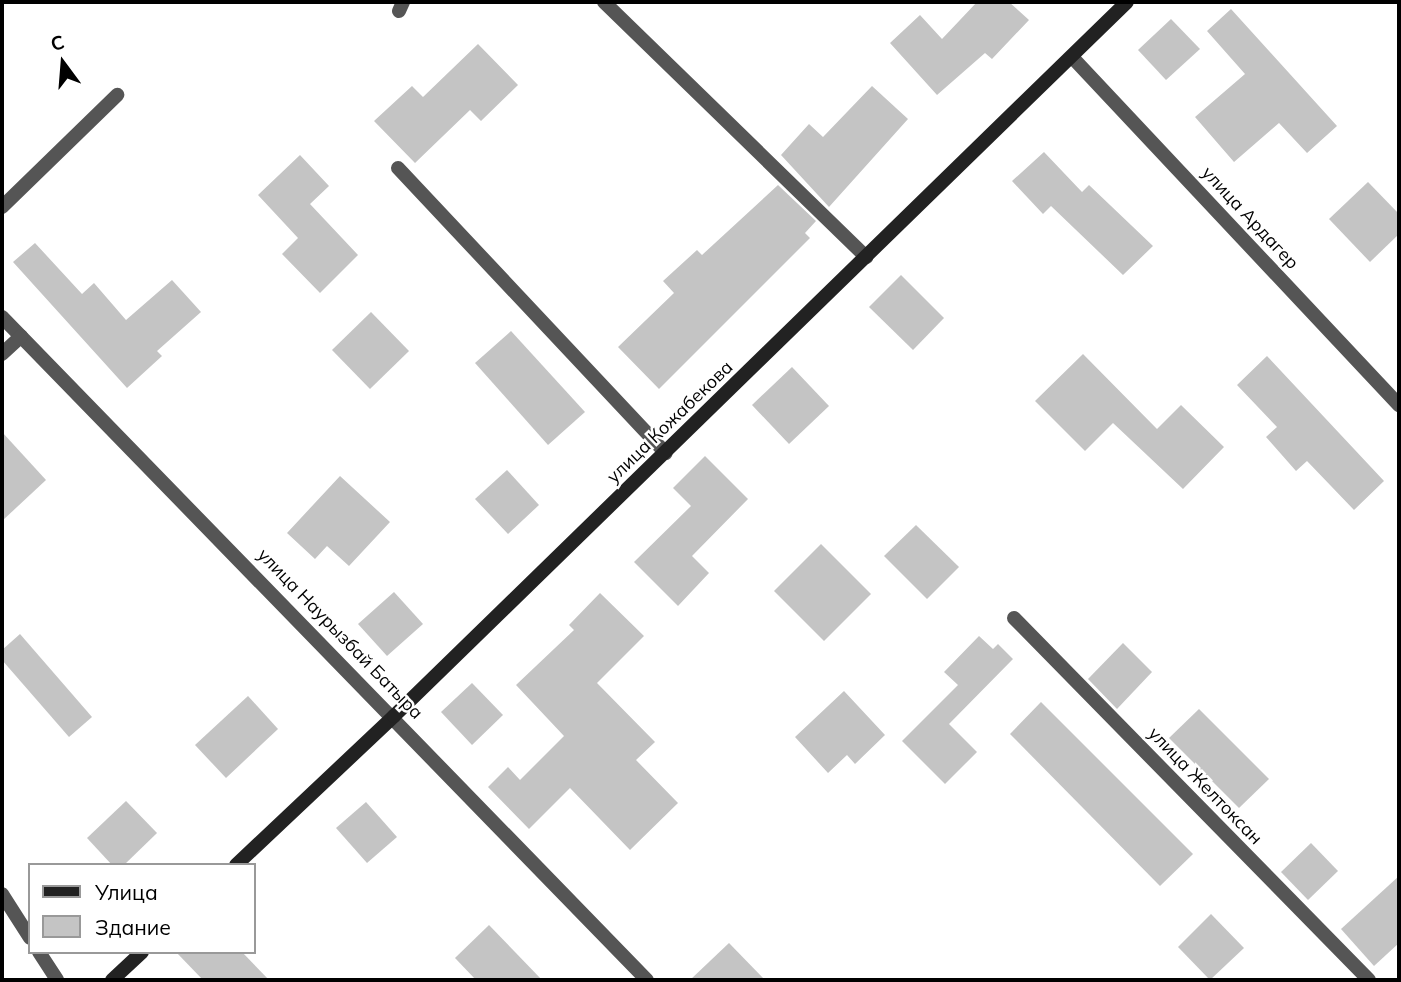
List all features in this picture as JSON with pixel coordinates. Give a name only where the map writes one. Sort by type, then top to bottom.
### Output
[{"type":"main road","name":"улица Кожабекова","points":[[238,863],[666,453],[1127,2]]},
{"type":"main road","points":[[112,980],[140,954]]},
{"type":"street","points":[[604,2],[866,257]]},
{"type":"street","name":"улица Ардагер","points":[[1072,57],[1399,405]]},
{"type":"street","points":[[2,207],[117,95]]},
{"type":"street","points":[[398,168],[666,453]]},
{"type":"street","name":"улица Наурызбай Батыра","points":[[2,317],[394,716],[647,980]]},
{"type":"street","points":[[2,354],[21,336]]},
{"type":"street","name":"улица Желтоксан","points":[[1014,618],[1369,980]]},
{"type":"street","points":[[2,894],[28,935]]},
{"type":"street","points":[[40,954],[57,980]]},
{"type":"building","points":[[977,2],[1009,2],[1029,20],[992,59],[985,53],[937,95],[890,43],[920,15],[942,39]]},
{"type":"building","points":[[1231,9],[1337,126],[1307,153],[1279,123],[1234,162],[1195,117],[1245,74],[1207,31]]},
{"type":"building","points":[[1171,19],[1200,49],[1166,80],[1138,50]]},
{"type":"building","points":[[478,44],[518,85],[481,121],[470,110],[415,163],[374,121],[412,86],[423,97]]},
{"type":"building","points":[[872,86],[908,119],[829,207],[781,155],[809,124],[823,137]]},
{"type":"building","points":[[1044,152],[1082,192],[1089,185],[1153,246],[1123,275],[1051,206],[1043,214],[1012,181]]},
{"type":"building","points":[[300,155],[329,186],[310,204],[358,255],[320,293],[282,254],[298,238],[258,195]]},
{"type":"building","points":[[1368,182],[1399,214],[1399,234],[1370,262],[1329,219]]},
{"type":"building","points":[[778,185],[816,221],[805,233],[810,238],[659,389],[618,347],[674,293],[663,281],[697,250],[702,255]]},
{"type":"building","points":[[35,243],[82,294],[94,283],[126,320],[172,280],[201,312],[157,351],[162,356],[127,388],[13,262]]},
{"type":"building","points":[[901,275],[944,318],[913,350],[869,307]]},
{"type":"building","points":[[371,312],[409,351],[370,389],[332,350]]},
{"type":"building","points":[[511,331],[585,412],[548,445],[475,363]]},
{"type":"building","points":[[1083,354],[1157,429],[1181,405],[1224,447],[1183,489],[1113,423],[1085,451],[1035,401]]},
{"type":"building","points":[[1267,356],[1384,481],[1354,510],[1307,461],[1296,471],[1266,437],[1277,427],[1237,385]]},
{"type":"building","points":[[792,367],[829,406],[789,444],[752,405]]},
{"type":"building","points":[[2,432],[46,480],[2,521]]},
{"type":"building","points":[[705,456],[748,499],[692,556],[709,573],[678,606],[634,562],[691,506],[673,488]]},
{"type":"building","points":[[507,470],[539,505],[508,534],[475,499]]},
{"type":"building","points":[[340,476],[390,522],[349,566],[327,546],[315,559],[287,533]]},
{"type":"building","points":[[916,525],[959,567],[927,599],[884,556]]},
{"type":"building","points":[[821,544],[871,594],[824,641],[774,591]]},
{"type":"building","points":[[394,592],[423,624],[387,656],[358,624]]},
{"type":"building","points":[[600,593],[644,636],[597,683],[655,742],[636,760],[678,803],[630,850],[570,788],[529,829],[488,787],[508,767],[520,780],[564,736],[516,685],[574,630],[569,625]]},
{"type":"building","points":[[20,634],[92,717],[69,737],[2,660],[2,650]]},
{"type":"building","points":[[979,636],[993,649],[998,644],[1013,659],[949,724],[977,752],[945,784],[902,741],[958,685],[944,672]]},
{"type":"building","points":[[1123,643],[1152,672],[1117,709],[1088,679]]},
{"type":"building","points":[[472,683],[503,715],[472,745],[441,712]]},
{"type":"building","points":[[844,691],[885,735],[855,764],[847,755],[828,773],[795,737]]},
{"type":"building","points":[[248,696],[278,729],[226,778],[195,745]]},
{"type":"building","points":[[1041,702],[1193,854],[1160,886],[1010,734]]},
{"type":"building","points":[[1199,709],[1269,779],[1239,808],[1169,738]]},
{"type":"building","points":[[126,801],[157,833],[126,863],[110,863],[87,838]]},
{"type":"building","points":[[366,802],[397,837],[367,863],[336,828]]},
{"type":"building","points":[[1311,843],[1338,871],[1308,900],[1281,872]]},
{"type":"building","points":[[1399,876],[1399,943],[1374,966],[1341,929]]},
{"type":"building","points":[[1211,914],[1244,948],[1210,980],[1178,947]]},
{"type":"building","points":[[489,925],[542,980],[476,980],[455,958]]},
{"type":"building","points":[[729,943],[765,980],[690,980]]},
{"type":"building","points":[[178,954],[244,954],[269,980],[203,980]]}]
